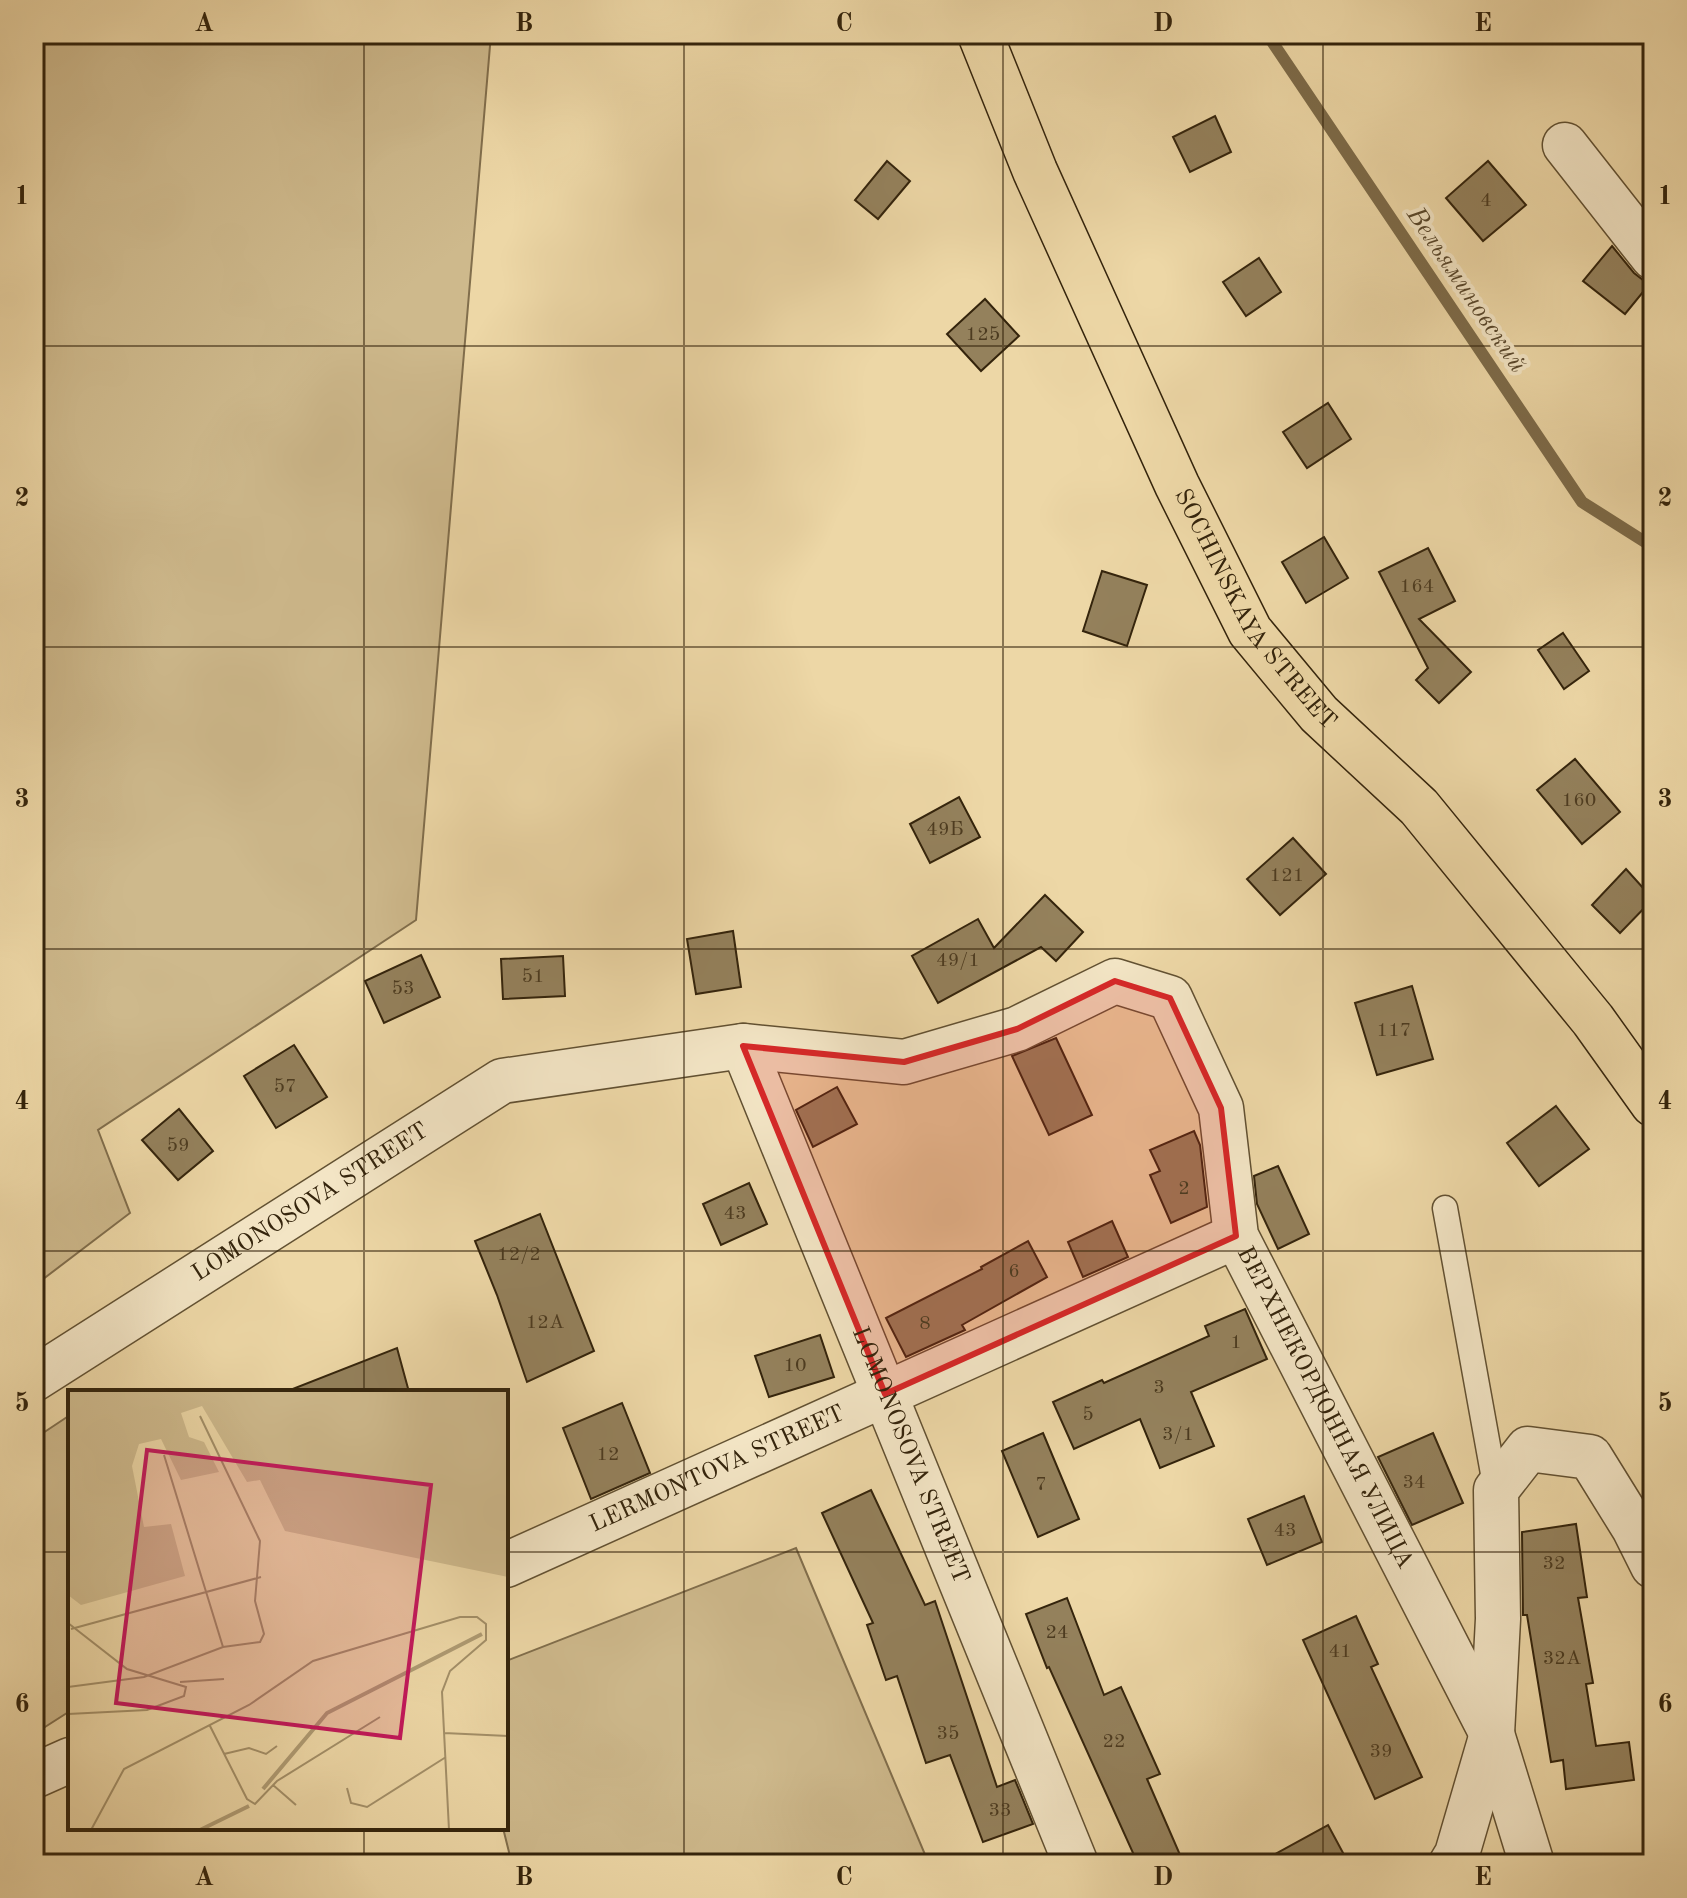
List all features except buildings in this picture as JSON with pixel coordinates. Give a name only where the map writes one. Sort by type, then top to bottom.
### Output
[{"type":"highway","name":"SOCHINSKAYA STREET","points":[[980,34],[1035,171],[1177,485],[1250,631],[1319,714],[1419,807],[1593,1020],[1653,1104]]},
{"type":"street","points":[[1565,145],[1653,257]]},
{"type":"street","name":"LOMONOSOVA STREET","points":[[34,1379],[502,1081],[743,1046],[904,1062],[1017,1029],[1115,981]]},
{"type":"street","name":"ВЕРХНЕКОРДОННАЯ УЛИЦА","points":[[1115,981],[1170,998],[1221,1108],[1236,1236],[1492,1734],[1532,1864]]},
{"type":"street","name":"LOMONOSOVA STREET","points":[[743,1046],[1076,1864]]},
{"type":"street","name":"LERMONTOVA STREET","points":[[508,1564],[1236,1236]]},
{"type":"street","points":[[1451,1864],[1457,1854],[1492,1734],[1498,1619],[1496,1490],[1528,1449],[1590,1457],[1634,1528],[1653,1566]]},
{"type":"street","points":[[34,1776],[68,1761]]},
{"type":"lane","points":[[1445,1208],[1496,1490]]},
{"type":"highlighted area","points":[[1115,981],[1170,998],[1221,1108],[1236,1236],[885,1394],[743,1046],[904,1062],[1017,1029]]},
{"type":"shaded area","points":[[34,34],[491,34],[416,920],[98,1130],[130,1213],[34,1286]]},
{"type":"shaded area","points":[[68,1416],[68,1712],[34,1734],[34,1439]]},
{"type":"shaded area","points":[[796,1548],[929,1864],[486,1864],[510,1856],[504,1830],[508,1830],[508,1660]]},
{"type":"waterway","name":"Вельяминовский","points":[[1267,34],[1582,502],[1653,547]]}]
